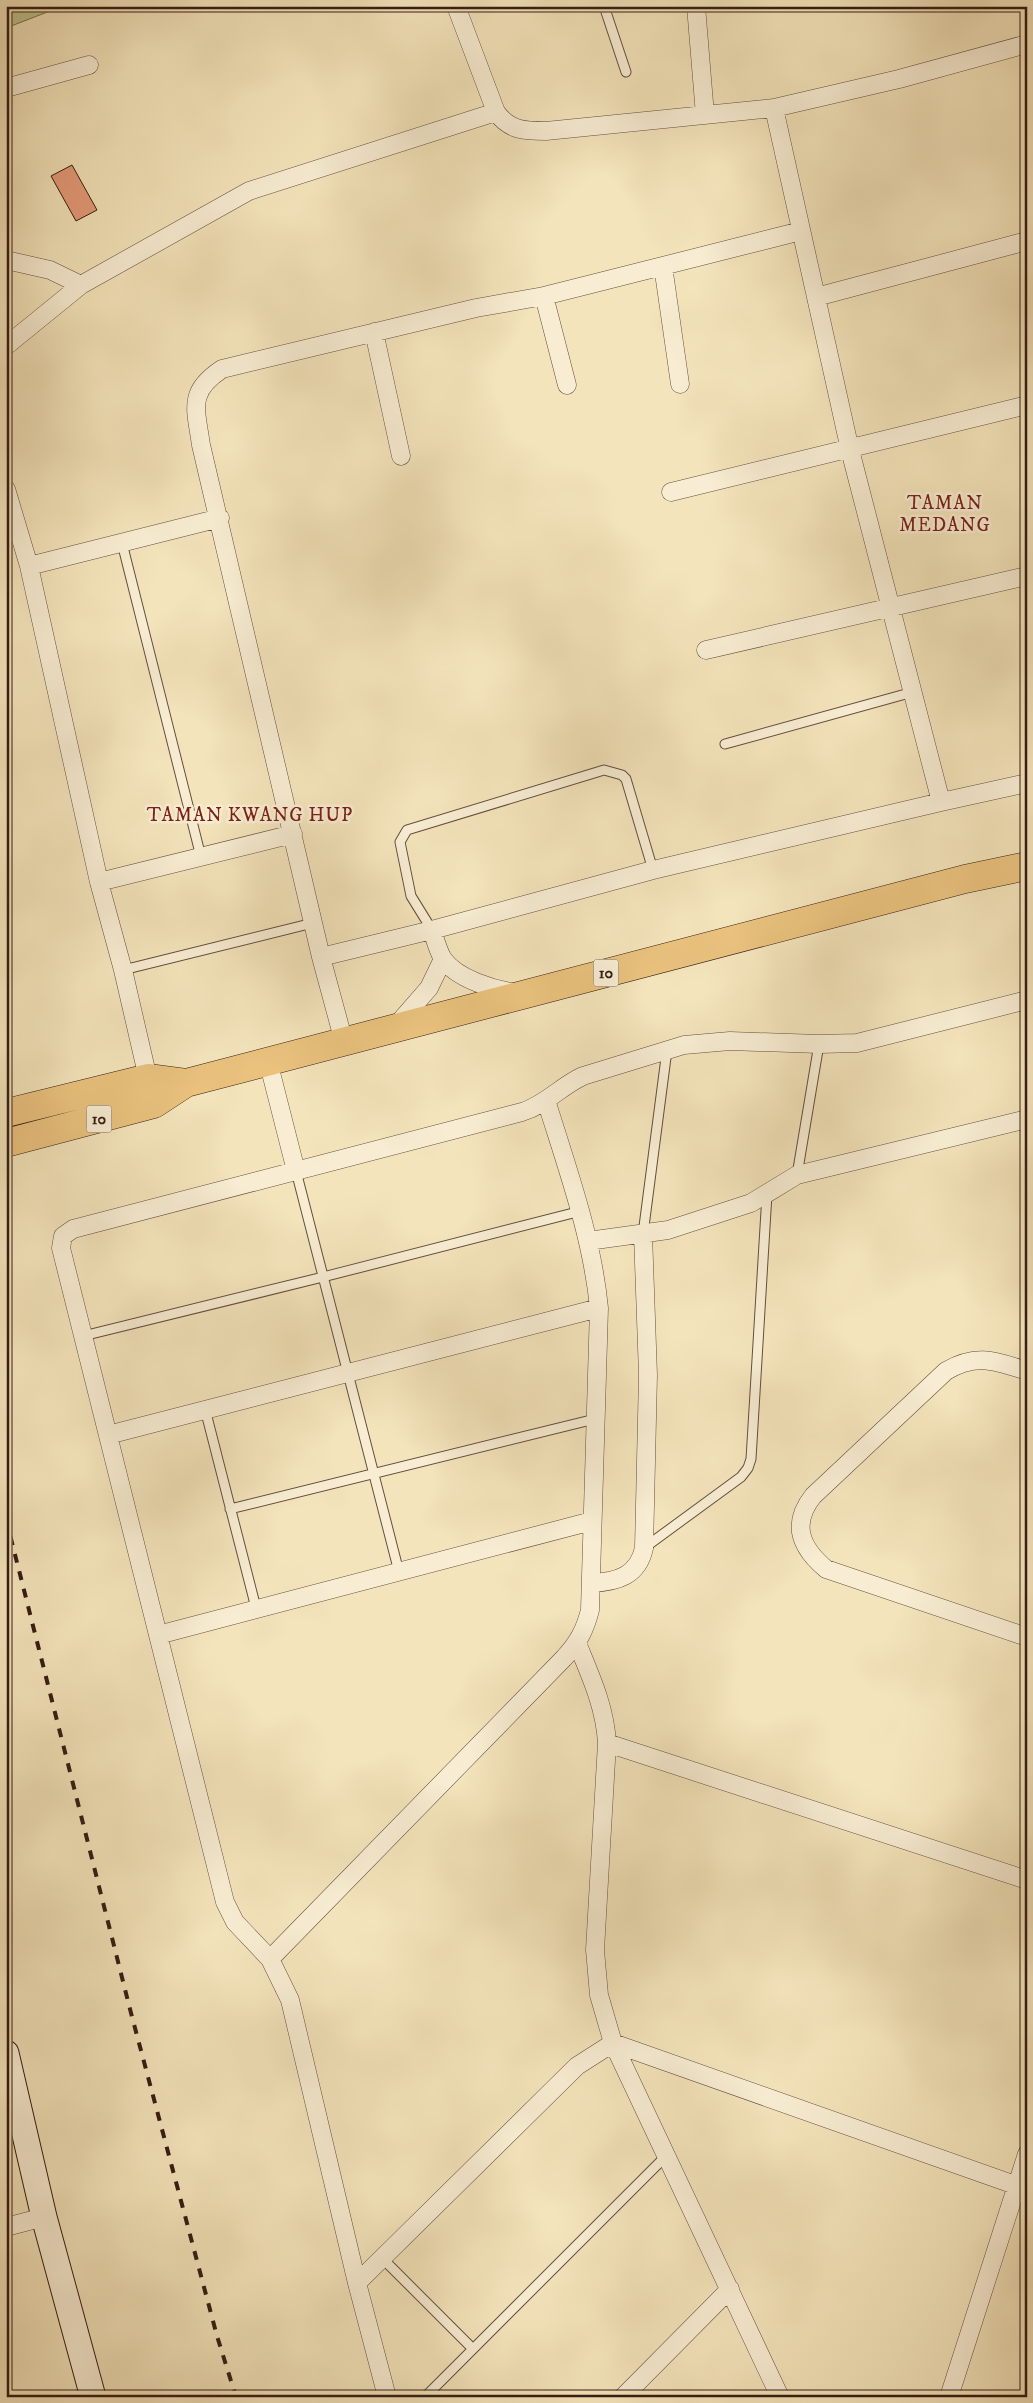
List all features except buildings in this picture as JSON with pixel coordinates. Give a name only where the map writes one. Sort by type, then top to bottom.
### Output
[{"type":"main road","name":"10","points":[[6,1143],[154,1104],[186,1083],[965,879],[1027,866]]},
{"type":"main road","name":"10","points":[[6,1113],[148,1078],[186,1083]]},
{"type":"main road","points":[[6,2053],[44,2217],[93,2397]]},
{"type":"street","points":[[456,6],[496,112],[505,123],[523,131],[774,108],[899,79],[1027,44]]},
{"type":"street","points":[[696,6],[705,115]]},
{"type":"street","points":[[6,88],[89,65]]},
{"type":"street","points":[[774,108],[850,450],[941,802]]},
{"type":"street","points":[[6,346],[81,285],[249,191],[496,112]]},
{"type":"street","points":[[344,1042],[321,957],[220,518],[201,445],[196,409],[198,392],[206,379],[222,369],[506,301],[544,296],[801,231]]},
{"type":"street","points":[[816,297],[1027,241]]},
{"type":"street","points":[[6,260],[50,270],[81,285]]},
{"type":"street","points":[[663,266],[680,384]]},
{"type":"street","points":[[544,296],[566,385]]},
{"type":"street","points":[[374,332],[401,456]]},
{"type":"street","points":[[671,492],[1027,406]]},
{"type":"street","points":[[6,489],[29,566],[99,882],[123,970],[154,1104]]},
{"type":"street","points":[[29,566],[220,518]]},
{"type":"street","points":[[706,650],[1027,576]]},
{"type":"street","points":[[321,957],[432,930],[653,870],[1027,783]]},
{"type":"street","points":[[99,882],[293,834]]},
{"type":"street","points":[[432,930],[443,959],[466,977],[484,986],[524,994]]},
{"type":"street","points":[[394,1029],[429,988],[443,959]]},
{"type":"street","points":[[387,2397],[357,2283],[290,2000],[270,1959],[235,1922],[225,1902],[61,1242],[68,1232],[522,1112],[546,1100],[582,1076],[667,1049],[716,1041],[818,1044],[857,1043],[1027,1000]]},
{"type":"street","points":[[268,1062],[296,1171]]},
{"type":"street","points":[[270,1959],[577,1643],[586,1627],[590,1610],[599,1308],[596,1277],[581,1211],[546,1100]]},
{"type":"street","points":[[588,1241],[668,1230],[751,1203],[797,1176],[1027,1119]]},
{"type":"street","points":[[591,1584],[622,1579],[637,1566],[644,1548],[648,1375],[644,1234]]},
{"type":"street","points":[[108,1434],[599,1308]]},
{"type":"street","points":[[1027,1371],[986,1359],[970,1360],[946,1371],[813,1496],[801,1516],[800,1528],[808,1550],[826,1569],[1027,1637]]},
{"type":"street","points":[[158,1635],[592,1521]]},
{"type":"street","points":[[577,1643],[601,1702],[607,1743],[595,1950],[599,1995],[612,2043],[667,2155],[780,2397]]},
{"type":"street","points":[[607,1743],[1027,1880]]},
{"type":"street","points":[[357,2283],[577,2066],[612,2043]]},
{"type":"street","points":[[612,2043],[1018,2186]]},
{"type":"street","points":[[949,2397],[1027,2154]]},
{"type":"street","points":[[6,2227],[44,2217]]},
{"type":"street","points":[[623,2397],[730,2288]]},
{"type":"lane","points":[[604,6],[626,72]]},
{"type":"lane","points":[[122,543],[201,857]]},
{"type":"lane","points":[[725,744],[913,692]]},
{"type":"lane","points":[[432,930],[411,896],[400,842],[407,830],[604,770],[622,774],[626,779],[653,870]]},
{"type":"lane","points":[[123,970],[313,923]]},
{"type":"lane","points":[[797,1176],[818,1044]]},
{"type":"lane","points":[[644,1234],[667,1049]]},
{"type":"lane","points":[[296,1171],[399,1572]]},
{"type":"lane","points":[[644,1548],[741,1476],[748,1468],[751,1459],[766,1194]]},
{"type":"lane","points":[[83,1336],[323,1278],[581,1211]]},
{"type":"lane","points":[[205,1409],[256,1608]]},
{"type":"lane","points":[[230,1508],[595,1419]]},
{"type":"lane","points":[[425,2397],[667,2155]]},
{"type":"lane","points":[[382,2258],[473,2349]]},
{"type":"green space","points":[[6,6],[63,6],[6,28]]},
{"type":"railway","points":[[6,1519],[131,2013],[217,2336],[236,2397]]},
{"type":"district","name":"TAMAN MEDANG","points":[[945,514]]},
{"type":"district","name":"TAMAN KWANG HUP","points":[[250,815]]}]
